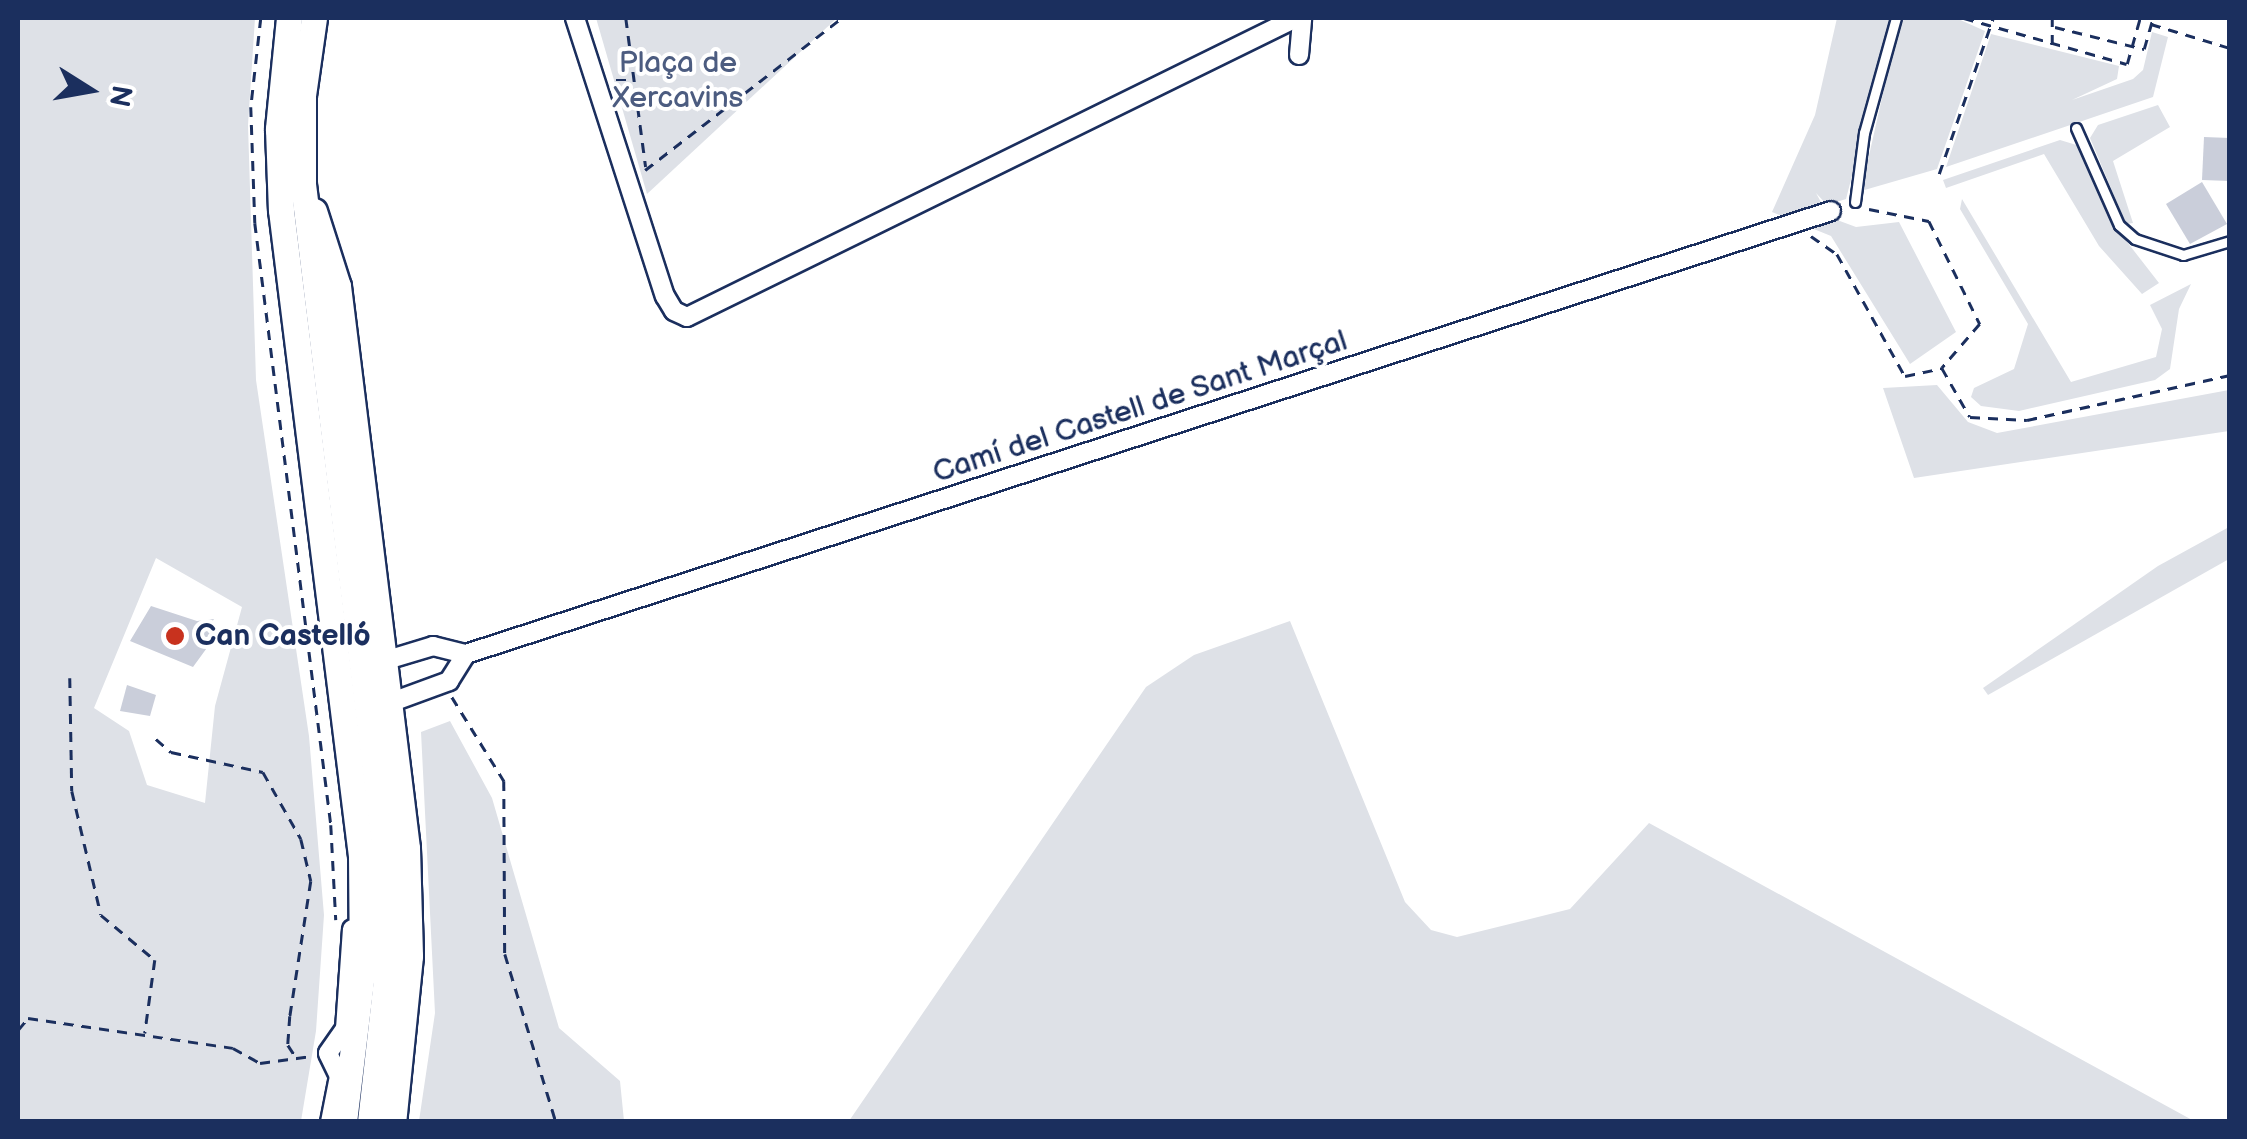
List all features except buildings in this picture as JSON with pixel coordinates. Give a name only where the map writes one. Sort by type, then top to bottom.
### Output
[{"type":"main road","points":[[290,18],[279,111],[282,210],[357,798],[363,896],[359,1011],[344,1122]]},
{"type":"main road","points":[[314,18],[303,95],[303,184],[384,835],[386,979],[370,1122]]},
{"type":"main road","points":[[303,184],[338,286],[392,702],[410,956],[393,1122]]},
{"type":"street","points":[[575,18],[665,296],[674,311],[687,316],[1299,18],[1299,55]]},
{"type":"street","name":"Camí del Castell de Sant Marçal","points":[[386,660],[432,646],[466,654],[1831,211]]},
{"type":"street","points":[[392,702],[449,681],[466,654]]},
{"type":"street","points":[[330,1122],[339,1076],[328,1053],[345,1029],[350,937],[363,896]]},
{"type":"lane","points":[[1856,205],[1864,133],[1896,18]]},
{"type":"lane","points":[[2076,128],[2119,225],[2134,239],[2183,255],[2230,241]]},
{"type":"path","points":[[262,18],[252,106],[255,223],[332,825],[336,930]]},
{"type":"path","points":[[626,18],[647,168]]},
{"type":"path","points":[[634,174],[842,18]]},
{"type":"path","points":[[1964,18],[1990,29],[2127,64],[2140,18]]},
{"type":"path","points":[[1940,174],[1993,18]]},
{"type":"path","points":[[2052,18],[2052,45]]},
{"type":"path","points":[[2055,27],[2144,49],[2153,18]]},
{"type":"path","points":[[2151,24],[2230,48]]},
{"type":"path","points":[[604,80],[634,80]]},
{"type":"path","points":[[1787,226],[1837,254],[1904,376],[1942,368],[1980,324],[1929,221],[1856,205]]},
{"type":"path","points":[[1942,368],[1970,417],[2006,423],[2230,375]]},
{"type":"path","points":[[70,678],[72,791],[101,915],[155,960],[145,1032]]},
{"type":"path","points":[[449,681],[463,724],[504,781],[505,954],[556,1122]]},
{"type":"path","points":[[18,1030],[28,1018],[145,1032],[232,1048],[260,1062],[297,1059],[288,1046],[290,1016],[311,881],[301,840],[263,772],[172,752],[156,738]]},
{"type":"green space","points":[[18,18],[255,18],[248,125],[256,380],[309,736],[324,915],[316,1031],[301,1121],[18,1121]],"holes":[[[156,558],[242,607],[215,706],[205,803],[147,785],[129,731],[94,708]]]},
{"type":"green space","name":"Plaça de Xercavins","points":[[596,18],[837,18],[647,194]]},
{"type":"green space","points":[[1837,18],[1893,18],[1846,199],[1827,205],[1816,193],[1829,217],[1856,227],[1899,222],[1956,332],[1910,364],[1831,236],[1772,212],[1815,115]]},
{"type":"green space","points":[[1900,18],[1956,18],[1985,31],[1937,169],[1861,191]]},
{"type":"green space","points":[[2152,32],[2168,37],[2153,97],[1946,167],[1991,34],[2119,66],[2117,79],[2072,100],[2133,79],[2143,70]]},
{"type":"green space","points":[[2158,105],[2170,127],[2113,161],[2133,223],[2126,224],[2090,138],[2098,125]]},
{"type":"green space","points":[[2060,140],[2083,147],[2117,229],[2159,283],[2142,294],[2099,246],[2044,154],[1946,188],[1943,180]]},
{"type":"green space","points":[[1962,199],[2071,382],[2156,357],[2162,329],[2150,305],[2191,284],[2179,309],[2170,369],[2155,380],[2019,411],[1981,406],[1971,397],[1974,388],[2014,369],[2028,324],[1960,209]]},
{"type":"green space","points":[[1937,385],[1968,422],[1997,433],[2229,390],[2229,431],[1914,478],[1883,388]]},
{"type":"green space","points":[[2229,527],[2229,559],[1988,695],[1983,688],[2158,566]]},
{"type":"green space","points":[[1290,621],[1405,902],[1431,930],[1457,937],[1570,909],[1649,823],[2194,1121],[849,1121],[1146,687],[1194,655]]},
{"type":"green space","points":[[450,721],[492,798],[559,1028],[620,1081],[624,1121],[419,1121],[435,1013],[421,732]]},
{"type":"place","name":"Can Castelló","points":[[175,636]]}]
